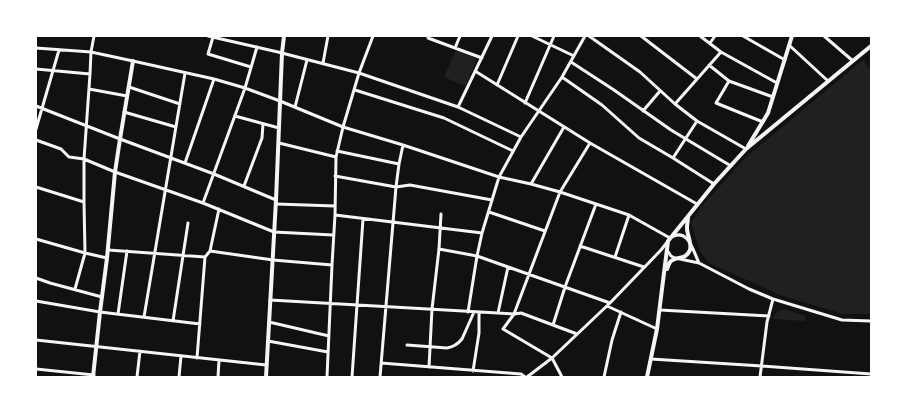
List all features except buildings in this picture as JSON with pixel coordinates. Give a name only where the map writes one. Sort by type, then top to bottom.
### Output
[{"type":"main road","points":[[266,377],[284,36]]},
{"type":"main road","points":[[746,149],[768,113],[785,60],[790,37]]},
{"type":"main road","points":[[647,377],[657,329],[667,245],[669,240],[714,184],[746,149],[871,46]]},
{"type":"main road","points":[[94,376],[115,172],[133,61]]},
{"type":"main road","points":[[664,273],[673,259],[686,256],[688,253],[690,242],[687,229],[688,215]]},
{"type":"street","points":[[75,290],[85,253],[84,159],[93,37],[88,36]]},
{"type":"street","points":[[208,36],[221,37],[360,73],[458,107],[521,137]]},
{"type":"street","points":[[323,63],[328,36]]},
{"type":"street","points":[[327,377],[335,215],[336,157],[343,127],[373,36]]},
{"type":"street","points":[[429,36],[428,38],[482,58]]},
{"type":"street","points":[[455,48],[460,36]]},
{"type":"street","points":[[458,107],[492,36]]},
{"type":"street","points":[[497,85],[518,36]]},
{"type":"street","points":[[532,36],[574,56]]},
{"type":"street","points":[[525,103],[554,36]]},
{"type":"street","points":[[468,312],[482,233],[499,177],[521,137],[562,77],[586,36]]},
{"type":"street","points":[[589,36],[640,72],[674,104],[698,121],[746,149]]},
{"type":"street","points":[[642,36],[697,79]]},
{"type":"street","points":[[700,36],[721,52],[778,83]]},
{"type":"street","points":[[710,43],[715,36]]},
{"type":"street","points":[[743,36],[785,60]]},
{"type":"street","points":[[824,36],[853,61]]},
{"type":"street","points":[[213,37],[208,54],[251,67]]},
{"type":"street","points":[[789,45],[828,81]]},
{"type":"street","points":[[203,203],[245,88],[257,47]]},
{"type":"street","points":[[36,48],[91,52],[214,79],[245,88],[343,127],[499,177],[560,192],[629,215],[669,240]]},
{"type":"street","points":[[36,128],[59,50]]},
{"type":"street","points":[[674,104],[721,52]]},
{"type":"street","points":[[295,107],[307,60]]},
{"type":"street","points":[[571,62],[685,140],[731,166]]},
{"type":"street","points":[[709,65],[730,81],[773,97]]},
{"type":"street","points":[[36,69],[90,74]]},
{"type":"street","points":[[475,71],[590,143],[698,204]]},
{"type":"street","points":[[144,317],[172,158],[185,73]]},
{"type":"street","points":[[562,77],[602,105],[639,138],[714,184]]},
{"type":"street","points":[[185,163],[214,79]]},
{"type":"street","points":[[730,81],[716,103],[763,122]]},
{"type":"street","points":[[129,87],[180,104]]},
{"type":"street","points":[[89,89],[127,96]]},
{"type":"street","points":[[355,90],[444,118],[513,151]]},
{"type":"street","points":[[643,111],[660,91]]},
{"type":"street","points":[[36,106],[214,174],[244,186],[276,202],[335,206]]},
{"type":"street","points":[[124,112],[176,127]]},
{"type":"street","points":[[235,116],[279,128]]},
{"type":"street","points":[[673,158],[698,121]]},
{"type":"street","points":[[244,186],[262,138],[263,124]]},
{"type":"street","points":[[531,184],[564,127]]},
{"type":"street","points":[[36,140],[61,149],[70,157],[84,159],[115,172],[166,189],[274,232],[333,235]]},
{"type":"street","points":[[279,143],[336,157]]},
{"type":"street","points":[[562,377],[552,358],[503,329],[514,314],[560,192],[590,143]]},
{"type":"street","points":[[380,377],[396,187],[403,145]]},
{"type":"street","points":[[337,151],[399,164]]},
{"type":"street","points":[[335,176],[396,187],[410,185],[492,200]]},
{"type":"street","points":[[36,187],[84,202]]},
{"type":"street","points":[[553,325],[565,287],[596,204]]},
{"type":"street","points":[[197,358],[205,257],[210,251],[219,209]]},
{"type":"street","points":[[489,212],[545,231]]},
{"type":"street","points":[[429,367],[432,309],[442,214]]},
{"type":"street","points":[[335,215],[482,233]]},
{"type":"street","points":[[615,257],[629,215]]},
{"type":"street","points":[[352,377],[363,218]]},
{"type":"street","points":[[173,321],[188,223]]},
{"type":"street","points":[[381,363],[521,374],[526,377],[552,358],[608,305],[669,240],[677,235],[682,235],[685,237],[690,242],[699,263]]},
{"type":"street","points":[[36,239],[107,258]]},
{"type":"street","points":[[580,246],[644,268]]},
{"type":"street","points":[[439,249],[477,256],[565,287],[608,305],[657,329]]},
{"type":"street","points":[[108,250],[205,257]]},
{"type":"street","points":[[667,250],[671,256],[699,263],[750,290],[773,299],[842,320],[871,320]]},
{"type":"street","points":[[118,314],[127,251]]},
{"type":"street","points":[[210,251],[273,260],[332,265]]},
{"type":"street","points":[[498,314],[508,267]]},
{"type":"street","points":[[36,278],[102,297]]},
{"type":"street","points":[[760,377],[768,316],[773,299]]},
{"type":"street","points":[[270,300],[498,314],[521,314],[576,334]]},
{"type":"street","points":[[36,301],[100,312],[200,324]]},
{"type":"street","points":[[660,310],[768,316]]},
{"type":"street","points":[[407,345],[448,348],[457,344],[463,337],[474,312]]},
{"type":"street","points":[[473,371],[479,333],[479,312]]},
{"type":"street","points":[[604,377],[612,340],[621,312]]},
{"type":"street","points":[[269,322],[329,336]]},
{"type":"street","points":[[36,340],[266,365]]},
{"type":"street","points":[[268,341],[328,352]]},
{"type":"street","points":[[137,377],[140,351]]},
{"type":"street","points":[[179,377],[181,356]]},
{"type":"street","points":[[651,359],[871,374]]},
{"type":"street","points":[[218,377],[219,360]]},
{"type":"street","points":[[36,369],[94,376]]},
{"type":"shaded area","points":[[456,50],[477,59],[465,86],[444,77]]},
{"type":"shaded area","points":[[863,60],[871,70],[871,314],[843,314],[780,295],[709,263],[700,251],[691,223],[703,205],[746,157]]},
{"type":"shaded area","points":[[785,309],[805,316],[805,321],[773,319],[778,312]]}]
